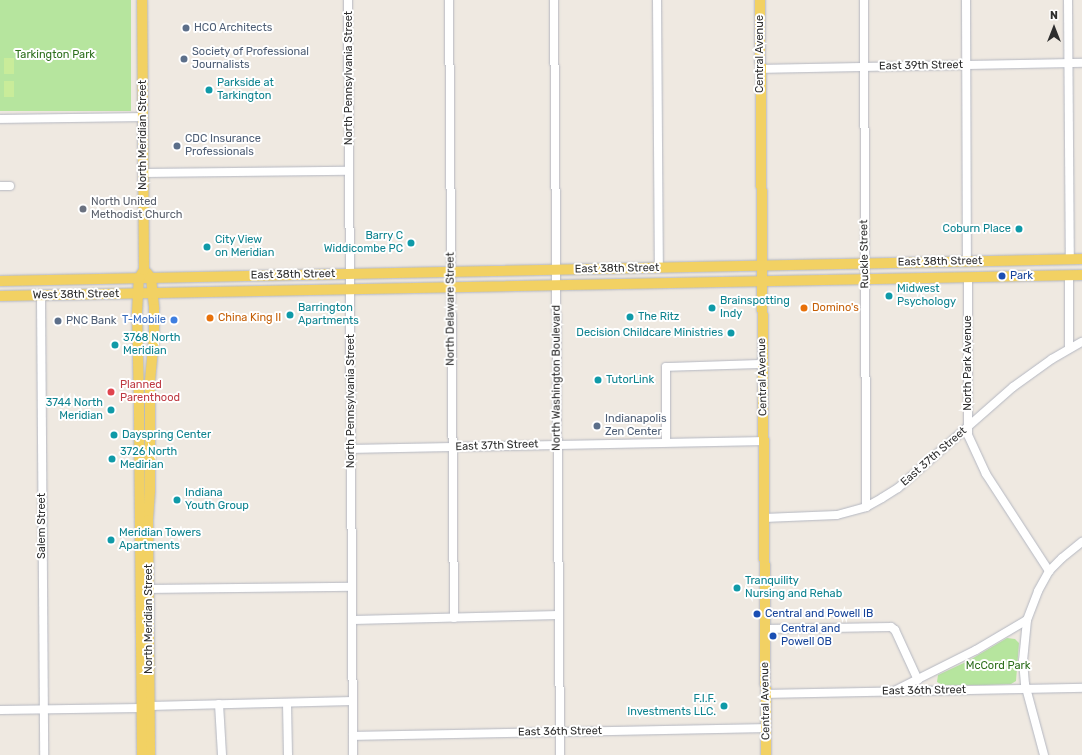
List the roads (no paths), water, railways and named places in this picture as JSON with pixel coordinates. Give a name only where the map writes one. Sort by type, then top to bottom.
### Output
[{"type":"main road","name":"North Meridian Street","points":[[142,0],[142,274],[136,313],[145,707],[150,755]]},
{"type":"main road","name":"Central Avenue","points":[[760,0],[766,755]]},
{"type":"main road","name":"East 38th Street","points":[[151,278],[761,265],[1082,260]]},
{"type":"main road","name":"West 38th Street","points":[[0,281],[142,274],[151,278]]},
{"type":"main road","name":"East 38th Street","points":[[152,293],[1082,275]]},
{"type":"main road","name":"North Meridian Street","points":[[142,755],[149,589],[150,381],[154,337],[151,278]]},
{"type":"main road","name":"West 38th Street","points":[[0,296],[152,293]]},
{"type":"street","name":"North Pennsylvania Street","points":[[348,0],[353,755]]},
{"type":"street","name":"North Delaware Street","points":[[449,0],[450,287],[454,618]]},
{"type":"street","name":"North Washington Boulevard","points":[[554,0],[560,755]]},
{"type":"street","points":[[657,0],[659,268]]},
{"type":"street","name":"Ruckle Street","points":[[864,0],[866,507]]},
{"type":"street","points":[[966,0],[967,262]]},
{"type":"street","points":[[1068,0],[1070,260]]},
{"type":"street","name":"East 39th Street","points":[[760,69],[1082,63]]},
{"type":"street","points":[[0,119],[143,117]]},
{"type":"street","points":[[143,174],[350,171]]},
{"type":"street","points":[[0,186],[10,186]]},
{"type":"street","points":[[1069,275],[1069,348]]},
{"type":"street","name":"North Park Avenue","points":[[968,277],[969,438],[985,471],[1049,572]]},
{"type":"street","name":"Salem Street","points":[[40,296],[44,755]]},
{"type":"street","name":"East 37th Street","points":[[764,518],[837,515],[866,507],[898,488],[1018,382],[1069,348],[1082,342]]},
{"type":"street","points":[[666,442],[666,367],[763,364]]},
{"type":"street","name":"East 37th Street","points":[[352,449],[764,440]]},
{"type":"street","points":[[1044,755],[1027,689],[1023,661],[1027,620],[1038,591],[1049,572],[1062,558],[1082,542]]},
{"type":"street","points":[[149,589],[352,586]]},
{"type":"street","points":[[353,620],[559,616]]},
{"type":"street","points":[[892,692],[976,650],[1027,620]]},
{"type":"street","points":[[765,629],[891,627],[895,630],[918,680]]},
{"type":"street","name":"East 36th Street","points":[[766,694],[1082,688]]},
{"type":"street","points":[[0,710],[353,701]]},
{"type":"street","points":[[287,702],[288,755]]},
{"type":"street","points":[[219,704],[222,755]]},
{"type":"street","name":"East 36th Street","points":[[353,736],[766,728]]},
{"type":"place","name":"HCO Architects","points":[[186,28]]},
{"type":"place","name":"Society of Professional Journalists","points":[[184,59]]},
{"type":"place","name":"Parkside at Tarkington","points":[[209,90]]},
{"type":"place","name":"CDC Insurance Professionals","points":[[177,146]]},
{"type":"place","name":"North United Methodist Church","points":[[83,209]]},
{"type":"place","name":"Coburn Place","points":[[1019,229]]},
{"type":"place","name":"Barry C Widdicombe PC","points":[[411,243]]},
{"type":"place","name":"City View on Meridian","points":[[207,247]]},
{"type":"place","name":"Park","points":[[1002,276]]},
{"type":"place","name":"Midwest Psychology","points":[[889,296]]},
{"type":"place","name":"Brainspotting Indy","points":[[712,308]]},
{"type":"place","name":"Domino's","points":[[804,308]]},
{"type":"place","name":"Barrington Apartments","points":[[290,315]]},
{"type":"place","name":"The Ritz","points":[[630,317]]},
{"type":"place","name":"China King II","points":[[210,318]]},
{"type":"place","name":"T-Mobile","points":[[174,320]]},
{"type":"place","name":"PNC Bank","points":[[58,321]]},
{"type":"place","name":"Decision Childcare Ministries","points":[[731,333]]},
{"type":"place","name":"3768 North Meridian","points":[[115,345]]},
{"type":"place","name":"TutorLink","points":[[598,380]]},
{"type":"place","name":"Planned Parenthood","points":[[111,392]]},
{"type":"place","name":"3744 North Meridian","points":[[111,410]]},
{"type":"place","name":"Indianapolis Zen Center","points":[[597,426]]},
{"type":"place","name":"Dayspring Center","points":[[114,435]]},
{"type":"place","name":"3726 North Medirian","points":[[112,459]]},
{"type":"place","name":"Indiana Youth Group","points":[[177,500]]},
{"type":"place","name":"Meridian Towers Apartments","points":[[111,540]]},
{"type":"place","name":"Tranquility Nursing and Rehab","points":[[737,588]]},
{"type":"place","name":"Central and Powell IB","points":[[757,614]]},
{"type":"place","name":"Central and Powell OB","points":[[773,636]]},
{"type":"place","name":"F.I.F. Investments LLC.","points":[[724,706]]},
{"type":"park label","name":"Tarkington Park","points":[[55,55]]},
{"type":"park label","name":"McCord Park","points":[[998,666]]}]
